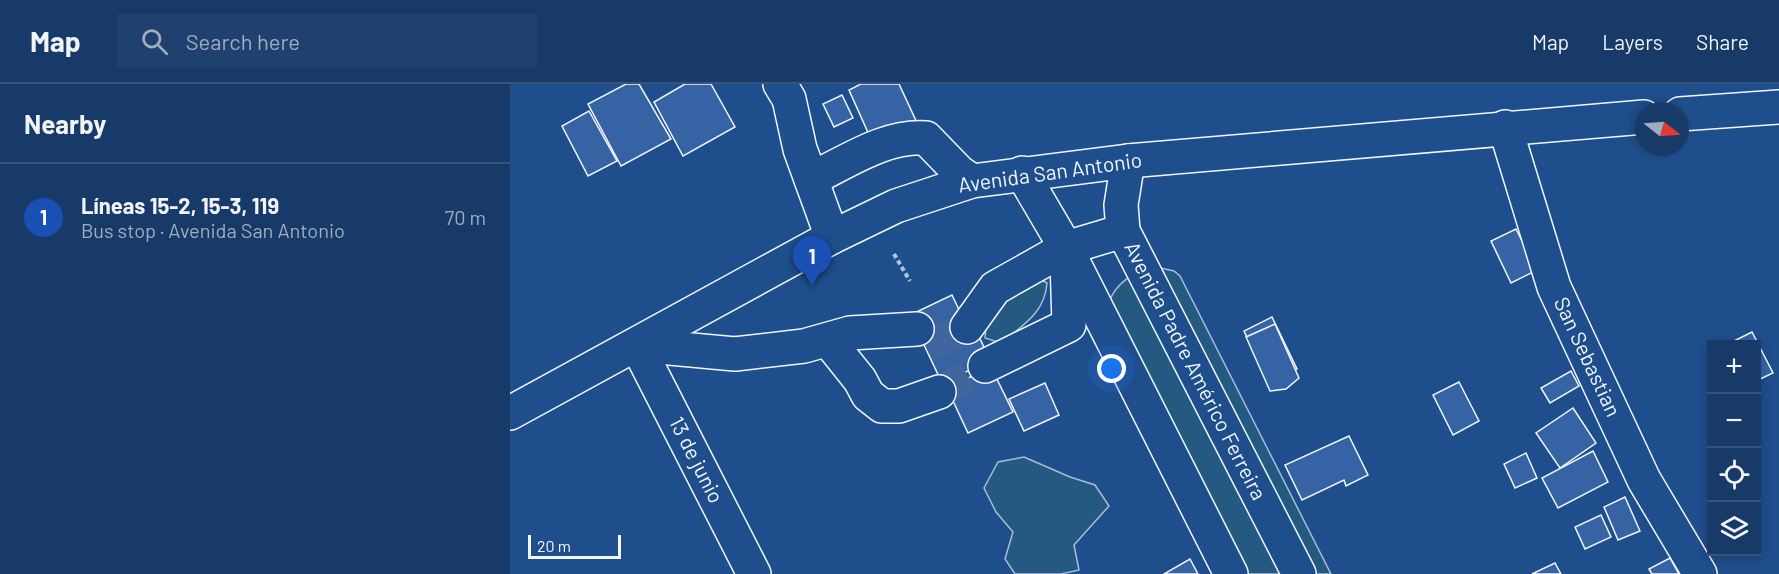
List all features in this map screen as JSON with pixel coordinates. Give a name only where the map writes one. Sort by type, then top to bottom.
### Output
[{"type":"street","points":[[780,84],[789,99],[800,148],[832,237]]},
{"type":"street","points":[[1689,113],[1779,107]]},
{"type":"street","name":"Avenida San Antonio","points":[[510,413],[832,237],[896,206],[972,181],[1128,161],[1635,118]]},
{"type":"street","name":"San Sebastian","points":[[1505,127],[1554,287],[1644,480],[1700,574]]},
{"type":"street","points":[[811,179],[884,144],[907,137],[926,138],[959,172],[972,181]]},
{"type":"street","name":"Avenida Padre Américo Ferreira","points":[[1128,161],[1121,205],[1123,231],[1299,574]]},
{"type":"street","points":[[1022,174],[1066,248],[1231,574]]},
{"type":"street","points":[[962,317],[995,288],[1066,248],[1123,231]]},
{"type":"street","points":[[985,366],[1069,325],[1066,248]]},
{"type":"street","points":[[637,345],[735,354],[836,349],[850,333],[921,338]]},
{"type":"street","name":"13 de junio","points":[[637,345],[754,574]]},
{"type":"street","points":[[836,349],[868,395],[882,406],[899,406],[939,392]]},
{"type":"path","points":[[894,254],[910,280]]},
{"type":"shaded area","points":[[1156,267],[1174,271],[1180,276],[1331,574],[1238,574],[1108,304],[1111,296],[1127,279],[1141,271]]},
{"type":"shaded area","points":[[1040,279],[1047,283],[1045,293],[1032,318],[1001,343],[985,338],[986,325],[999,311],[1002,301]]},
{"type":"shaded area","points":[[1024,457],[1095,485],[1109,506],[1074,545],[1079,570],[1061,574],[1015,574],[1005,559],[1013,532],[996,512],[984,488],[998,462]]},
{"type":"building","points":[[626,84],[639,84],[671,139],[621,166],[588,104]]},
{"type":"building","points":[[685,84],[711,84],[735,127],[683,156],[654,102]]},
{"type":"building","points":[[861,84],[899,84],[918,125],[874,146],[849,90]]},
{"type":"building","points":[[842,95],[853,118],[834,127],[823,104]]},
{"type":"building","points":[[589,111],[617,161],[588,176],[562,126]]},
{"type":"building","points":[[1516,229],[1537,270],[1511,283],[1491,241]]},
{"type":"building","points":[[952,295],[972,337],[978,334],[990,361],[942,383],[910,315]]},
{"type":"building","points":[[1272,317],[1297,369],[1269,383],[1244,331]]},
{"type":"building","points":[[1275,324],[1299,378],[1286,389],[1270,391],[1246,337]]},
{"type":"building","points":[[1752,332],[1756,340],[1736,340]]},
{"type":"building","points":[[1761,350],[1773,373],[1761,379]]},
{"type":"building","points":[[991,367],[1013,412],[968,433],[947,388]]},
{"type":"building","points":[[1571,371],[1579,386],[1550,403],[1541,388]]},
{"type":"building","points":[[1459,382],[1479,421],[1453,435],[1433,395]]},
{"type":"building","points":[[1045,383],[1059,415],[1024,431],[1009,399]]},
{"type":"building","points":[[1573,408],[1596,443],[1560,468],[1536,433]]},
{"type":"building","points":[[1349,436],[1368,475],[1346,486],[1344,480],[1302,500],[1285,465]]},
{"type":"building","points":[[1593,451],[1608,482],[1558,508],[1542,478]]},
{"type":"building","points":[[1526,453],[1537,478],[1515,488],[1504,464]]},
{"type":"building","points":[[1625,497],[1640,531],[1618,540],[1604,507]]},
{"type":"building","points":[[1601,515],[1611,537],[1585,549],[1575,527]]},
{"type":"building","points":[[1670,558],[1679,574],[1652,574],[1649,569]]},
{"type":"building","points":[[1190,559],[1198,574],[1164,574]]},
{"type":"building","points":[[1555,563],[1561,574],[1532,574]]},
{"type":"tunnel","points":[[926,347],[967,327]]},
{"type":"tunnel","points":[[939,392],[985,366]]},
{"type":"place","name":"Líneas 15-2, 15-3, 119","points":[[812,286]]}]
